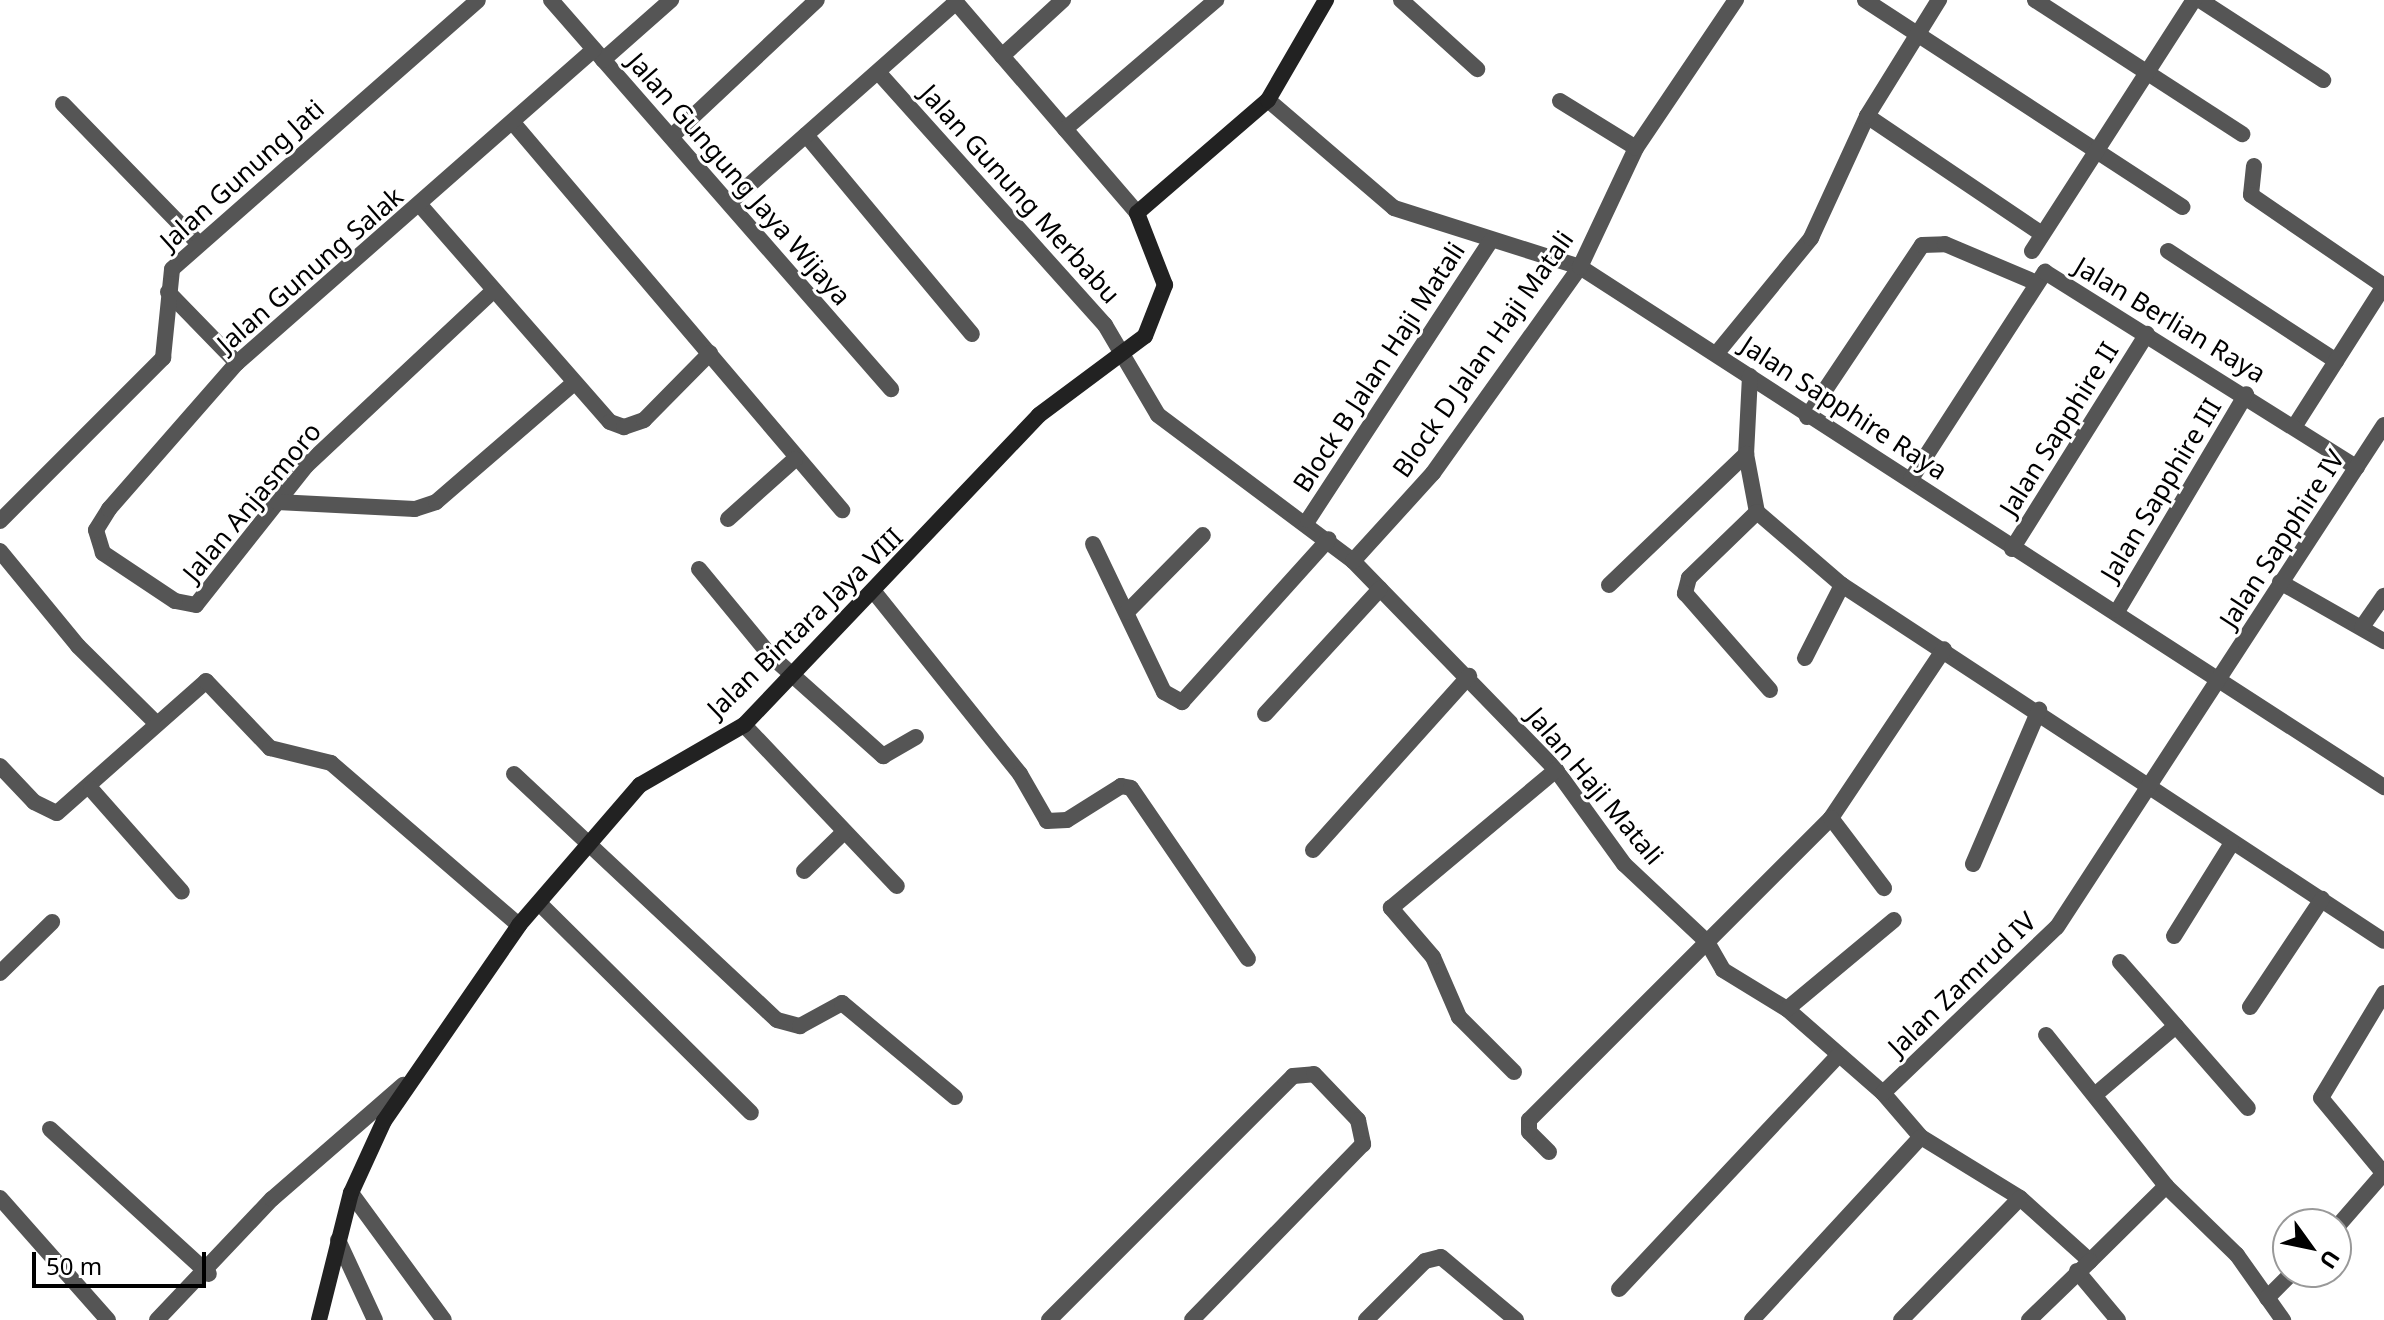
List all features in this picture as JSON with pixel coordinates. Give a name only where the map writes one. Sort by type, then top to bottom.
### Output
[{"type":"street","name":"Jalan Gunung Jati","points":[[0,521],[58,471],[163,358],[172,324],[168,292],[172,269],[197,242],[478,0]]},
{"type":"street","name":"Jalan Gungung Jaya Wijaya","points":[[551,0],[891,389]]},
{"type":"street","name":"Jalan Gunung Salak","points":[[103,553],[96,530],[109,509],[237,363],[514,124],[598,54],[671,0]]},
{"type":"street","points":[[671,137],[817,0]]},
{"type":"street","points":[[1002,56],[1063,0]]},
{"type":"street","points":[[1065,129],[1216,0]]},
{"type":"street","points":[[729,203],[955,1],[1137,213],[1268,100],[1326,0]]},
{"type":"street","points":[[1401,0],[1477,69]]},
{"type":"street","name":"Block D Jalan Haji Matali","points":[[1353,561],[1433,473],[1580,267],[1636,148],[1736,0]]},
{"type":"street","points":[[1865,0],[2182,207]]},
{"type":"street","points":[[1717,353],[1811,238],[1867,116],[1939,0]]},
{"type":"street","points":[[2035,0],[2242,134]]},
{"type":"street","points":[[2032,251],[2194,0]]},
{"type":"street","points":[[2200,0],[2323,80]]},
{"type":"street","name":"Jalan Gunung Merbabu","points":[[878,72],[1122,352]]},
{"type":"street","name":"Jalan Sapphire Raya","points":[[1268,100],[1394,208],[1580,267],[1717,353],[1807,417],[1911,479],[2012,549],[2118,610],[2384,787]]},
{"type":"street","points":[[1560,101],[1636,148]]},
{"type":"street","points":[[63,104],[197,242]]},
{"type":"street","points":[[1867,116],[2042,234]]},
{"type":"street","points":[[514,124],[710,353],[795,459],[842,510]]},
{"type":"street","points":[[806,135],[972,334]]},
{"type":"street","points":[[2254,166],[2251,195],[2384,286],[2296,424]]},
{"type":"street","points":[[420,205],[574,383],[624,427],[644,420],[710,353]]},
{"type":"street","name":"Jalan Bintara Jaya VIII","points":[[319,1320],[351,1193],[403,1085],[519,925],[640,785],[744,725],[875,593],[1039,415],[1150,329],[1165,285],[1137,213]]},
{"type":"street","name":"Block B Jalan Haji Matali","points":[[1308,520],[1491,240]]},
{"type":"street","name":"Jalan Berlian Raya","points":[[1807,417],[1922,245],[1945,244],[2037,283],[2045,272],[2296,424],[2357,468]]},
{"type":"street","points":[[2168,251],[2336,361]]},
{"type":"street","points":[[1911,479],[2037,283]]},
{"type":"street","name":"Jalan Anjasmoro","points":[[103,553],[175,601],[196,605],[277,502],[493,291]]},
{"type":"street","points":[[168,292],[237,363]]},
{"type":"street","name":"Jalan Sapphire II","points":[[2012,549],[2147,334]]},
{"type":"street","name":"Jalan Haji Matali","points":[[1122,352],[1158,415],[1308,520],[1469,676],[1556,770],[1624,864],[1707,942],[1723,970],[1787,1009],[1883,1093],[1921,1137],[2020,1198],[2084,1266],[2118,1320]]},
{"type":"street","points":[[1750,376],[1746,454],[1757,512],[1842,585],[2039,710],[2232,843],[2384,941]]},
{"type":"street","points":[[277,502],[415,509],[436,502],[574,383]]},
{"type":"street","name":"Jalan Sapphire III","points":[[2118,610],[2246,394]]},
{"type":"street","name":"Jalan Sapphire IV","points":[[2149,787],[2384,425]]},
{"type":"street","points":[[1609,585],[1746,454]]},
{"type":"street","points":[[728,519],[795,459]]},
{"type":"street","points":[[1757,512],[1689,578],[1685,593],[1770,690]]},
{"type":"street","points":[[1127,612],[1203,535]]},
{"type":"street","points":[[1093,544],[1164,692],[1189,700],[1329,539]]},
{"type":"street","points":[[0,551],[78,646],[155,722]]},
{"type":"street","points":[[699,569],[792,674],[883,756],[916,737]]},
{"type":"street","points":[[2280,582],[2384,641]]},
{"type":"street","points":[[1805,658],[1842,585]]},
{"type":"street","points":[[1265,714],[1380,589]]},
{"type":"street","points":[[875,593],[1020,774],[1047,821],[1067,820],[1121,786],[1131,788],[1248,959]]},
{"type":"street","points":[[2362,627],[2384,596]]},
{"type":"street","points":[[1549,1152],[1529,1132],[1529,1120],[1831,818],[1944,649]]},
{"type":"street","points":[[1313,850],[1469,676]]},
{"type":"street","points":[[0,766],[49,812],[91,789],[155,722],[206,681],[270,748],[331,763],[519,925]]},
{"type":"street","points":[[1973,864],[2039,710]]},
{"type":"street","points":[[744,725],[897,886]]},
{"type":"street","points":[[1514,1072],[1459,1017],[1433,957],[1391,908],[1556,770]]},
{"type":"street","points":[[514,774],[593,842],[777,1020],[800,1026],[842,1003],[955,1097]]},
{"type":"street","name":"Jalan Zamrud IV","points":[[1883,1093],[2039,948],[2149,787]]},
{"type":"street","points":[[91,789],[182,892]]},
{"type":"street","points":[[1831,818],[1884,888]]},
{"type":"street","points":[[804,871],[844,832]]},
{"type":"street","points":[[2174,936],[2232,843]]},
{"type":"street","points":[[2250,1007],[2322,899]]},
{"type":"street","points":[[539,903],[751,1113]]},
{"type":"street","points":[[1787,1009],[1894,920]]},
{"type":"street","points":[[0,973],[52,922]]},
{"type":"street","points":[[2120,962],[2248,1108]]},
{"type":"street","points":[[2352,1210],[2384,1174],[2322,1105],[2323,1090],[2384,993]]},
{"type":"street","points":[[2096,1094],[2176,1026]]},
{"type":"street","points":[[2046,1035],[2096,1094],[2166,1186],[2237,1255],[2283,1320]]},
{"type":"street","points":[[1619,1289],[1839,1055]]},
{"type":"street","points":[[1049,1320],[1293,1076],[1314,1074],[1358,1120],[1363,1144],[1192,1320]]},
{"type":"street","points":[[157,1320],[209,1274],[272,1199],[403,1085]]},
{"type":"street","points":[[50,1129],[209,1274]]},
{"type":"street","points":[[1752,1320],[1921,1137]]},
{"type":"street","points":[[2029,1320],[2166,1186]]},
{"type":"street","points":[[351,1193],[444,1320]]},
{"type":"street","points":[[0,1198],[108,1320]]},
{"type":"street","points":[[1901,1320],[2020,1198]]},
{"type":"street","points":[[338,1240],[375,1320]]},
{"type":"street","points":[[1366,1320],[1425,1261],[1441,1257],[1516,1320]]},
{"type":"street","points":[[2267,1298],[2277,1288]]}]
